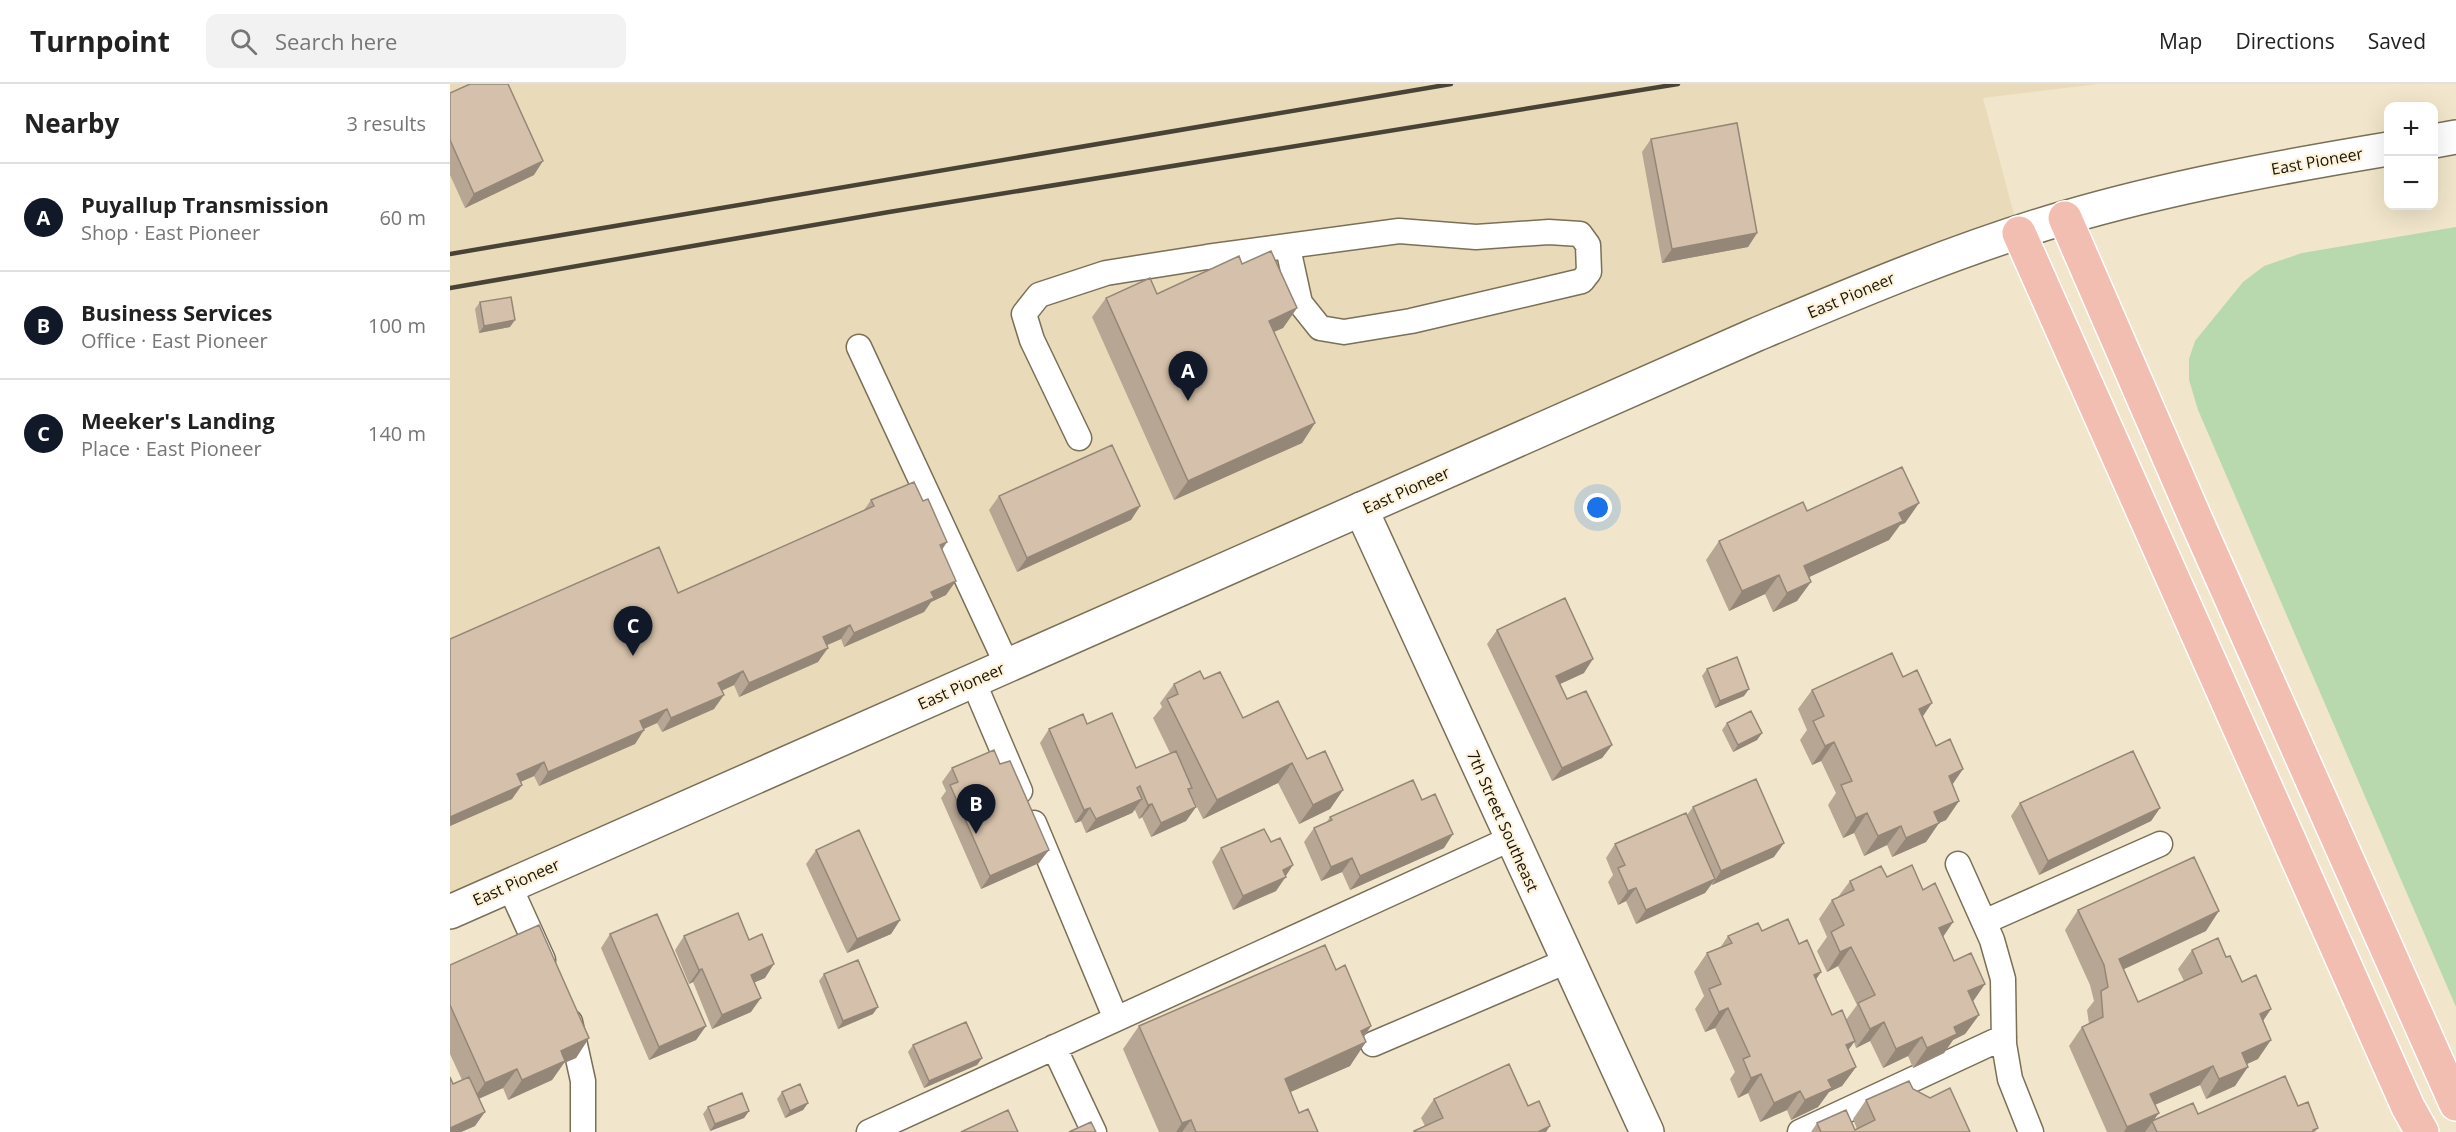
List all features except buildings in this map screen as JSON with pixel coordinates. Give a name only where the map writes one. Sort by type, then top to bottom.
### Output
[{"type":"highway","points":[[2065,218],[2202,533],[2456,1104]]},
{"type":"highway","points":[[2019,233],[2408,1107],[2422,1132]]},
{"type":"main road","points":[[2438,140],[2456,137]]},
{"type":"main road","name":"East Pioneer","points":[[450,912],[1896,275],[2065,218],[2278,168],[2384,150]]},
{"type":"main road","name":"7th Street Southeast","points":[[1361,509],[1510,839],[1647,1132]]},
{"type":"lane","points":[[1079,438],[1032,340],[1024,315],[1039,295],[1106,273],[1399,231],[1476,237],[1549,232],[1580,234],[1588,244],[1589,272],[1582,281],[1411,321],[1344,332],[1320,328],[1300,303],[1288,248]]},
{"type":"lane","points":[[859,347],[1007,665]]},
{"type":"lane","points":[[973,681],[1116,1019]]},
{"type":"lane","points":[[869,1132],[1510,839]]},
{"type":"lane","points":[[1984,922],[2160,844]]},
{"type":"lane","points":[[1958,864],[1984,922],[2003,979],[2004,1037],[2010,1079],[2031,1132]]},
{"type":"lane","points":[[509,885],[574,1032],[584,1081],[583,1132]]},
{"type":"lane","points":[[1373,1044],[1567,961]]},
{"type":"lane","points":[[1800,1132],[2004,1037]]},
{"type":"lane","points":[[1054,1047],[1094,1132]]},
{"type":"shaded area","points":[[450,84],[2098,84],[1983,98],[2019,233],[450,912]]},
{"type":"green space","points":[[2456,227],[2456,1007],[2198,410],[2189,380],[2189,359],[2195,341],[2243,282],[2264,266],[2302,253]]},
{"type":"railway","points":[[450,254],[1451,84]]},
{"type":"railway","points":[[450,288],[889,212],[1678,84]]},
{"type":"place","name":"Puyallup Transmission","points":[[1188,401]]},
{"type":"place","name":"Meeker's Landing","points":[[633,656]]},
{"type":"place","name":"Business Services","points":[[976,834]]}]
